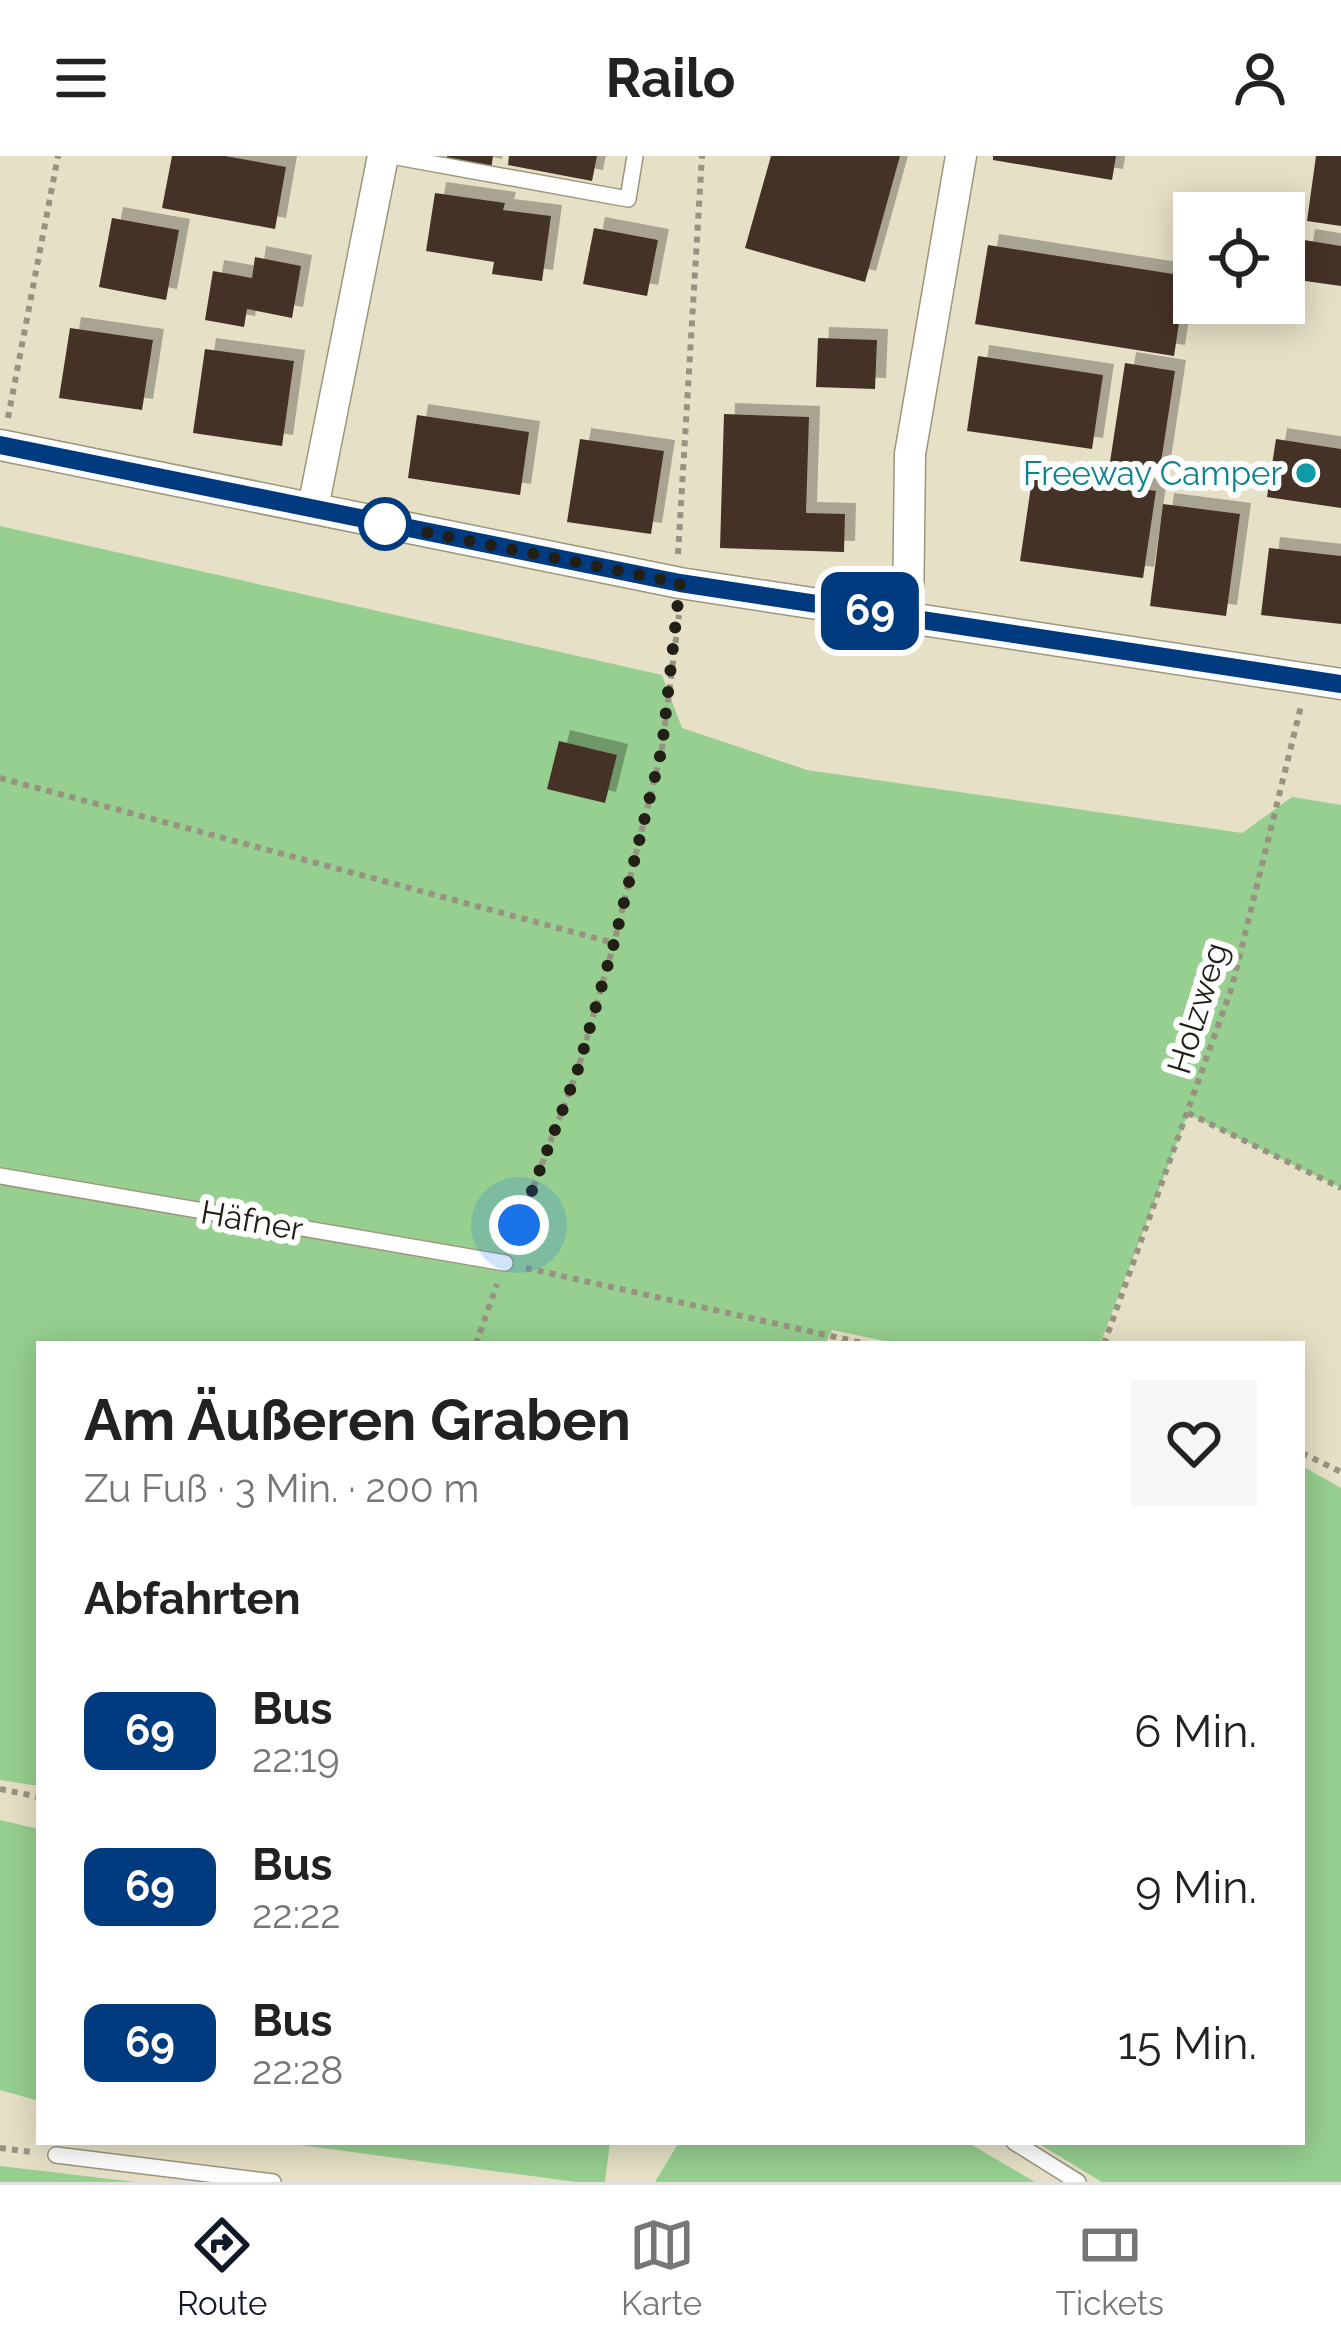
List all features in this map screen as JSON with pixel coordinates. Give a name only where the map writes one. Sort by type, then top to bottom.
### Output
[{"type":"street","points":[[313,508],[387,156]]},
{"type":"street","points":[[908,617],[910,454],[961,156]]},
{"type":"street","points":[[1,445],[680,583],[1341,684]]},
{"type":"lane","points":[[387,156],[628,199],[635,156]]},
{"type":"lane","name":"Häfner","points":[[0,1176],[505,1263]]},
{"type":"lane","points":[[1019,2145],[1078,2182]]},
{"type":"lane","points":[[56,2155],[273,2182]]},
{"type":"path","points":[[1,445],[58,156]]},
{"type":"path","points":[[477,1341],[578,1069],[662,748],[680,583],[702,156]]},
{"type":"path","name":"Holzweg","points":[[1106,1341],[1232,987],[1308,679]]},
{"type":"path","points":[[0,778],[614,943]]},
{"type":"path","points":[[1188,1113],[1341,1188]]},
{"type":"path","points":[[505,1263],[854,1341]]},
{"type":"path","points":[[1305,1454],[1341,1472]]},
{"type":"path","points":[[0,1789],[36,1796]]},
{"type":"path","points":[[0,2148],[56,2155]]},
{"type":"green space","points":[[0,526],[662,675],[682,728],[807,770],[1242,833],[1292,797],[1341,805],[1341,1188],[1188,1114],[1101,1341],[885,1341],[832,1330],[826,1341],[36,1341],[36,1786],[0,1780]]},
{"type":"green space","points":[[1305,1468],[1341,1488],[1341,2182],[1102,2182],[1041,2145],[1305,2145]]},
{"type":"green space","points":[[0,1820],[36,1828],[36,2100],[0,2090]]},
{"type":"green space","points":[[300,2145],[610,2145],[605,2182]]},
{"type":"green space","points":[[677,2145],[972,2145],[1035,2182],[655,2182]]},
{"type":"green space","points":[[0,2166],[136,2182],[0,2182]]},
{"type":"building","points":[[172,156],[225,156],[286,167],[275,229],[162,208]]},
{"type":"building","points":[[447,156],[493,156],[491,170],[446,161]]},
{"type":"building","points":[[509,156],[597,156],[592,181],[508,165]]},
{"type":"building","points":[[771,156],[900,156],[865,282],[745,248]]},
{"type":"building","points":[[993,156],[1116,156],[1112,180],[993,160]]},
{"type":"building","points":[[1316,156],[1341,156],[1341,226],[1307,221]]},
{"type":"building","points":[[435,193],[505,203],[503,210],[551,216],[542,281],[492,274],[494,262],[426,251]]},
{"type":"building","points":[[112,218],[179,230],[166,300],[99,287]]},
{"type":"building","points":[[594,228],[658,240],[647,296],[583,284]]},
{"type":"building","points":[[1305,240],[1341,246],[1341,286],[1305,281]]},
{"type":"building","points":[[988,245],[1173,274],[1173,324],[1179,324],[1174,356],[975,324]]},
{"type":"building","points":[[255,257],[301,266],[292,318],[247,309],[244,327],[205,320],[213,271],[252,278]]},
{"type":"building","points":[[70,328],[153,340],[142,410],[59,398]]},
{"type":"building","points":[[818,338],[877,340],[875,389],[816,387]]},
{"type":"building","points":[[205,349],[294,361],[282,446],[193,433]]},
{"type":"building","points":[[978,356],[1103,375],[1092,449],[967,431]]},
{"type":"building","points":[[1125,363],[1175,371],[1160,469],[1110,462]]},
{"type":"building","points":[[724,414],[809,417],[806,513],[845,514],[844,552],[720,548]]},
{"type":"building","points":[[417,415],[529,432],[520,495],[408,478]]},
{"type":"building","points":[[580,439],[664,451],[651,534],[567,522]]},
{"type":"building","name":"Freeway Camper","points":[[1276,439],[1341,449],[1341,508],[1267,497]]},
{"type":"building","points":[[1033,473],[1156,491],[1143,578],[1020,561]]},
{"type":"building","points":[[1163,504],[1240,514],[1226,616],[1150,606]]},
{"type":"building","points":[[1269,548],[1341,556],[1341,624],[1261,615]]},
{"type":"building","points":[[559,741],[617,755],[605,803],[547,789]]},
{"type":"bus line","name":"69","points":[[0,445],[680,583],[1341,684]]},
{"type":"place","name":"Freeway Camper","points":[[1306,473]]},
{"type":"route","points":[[385,524],[680,583],[662,748],[614,943],[578,1069],[519,1225]]}]
